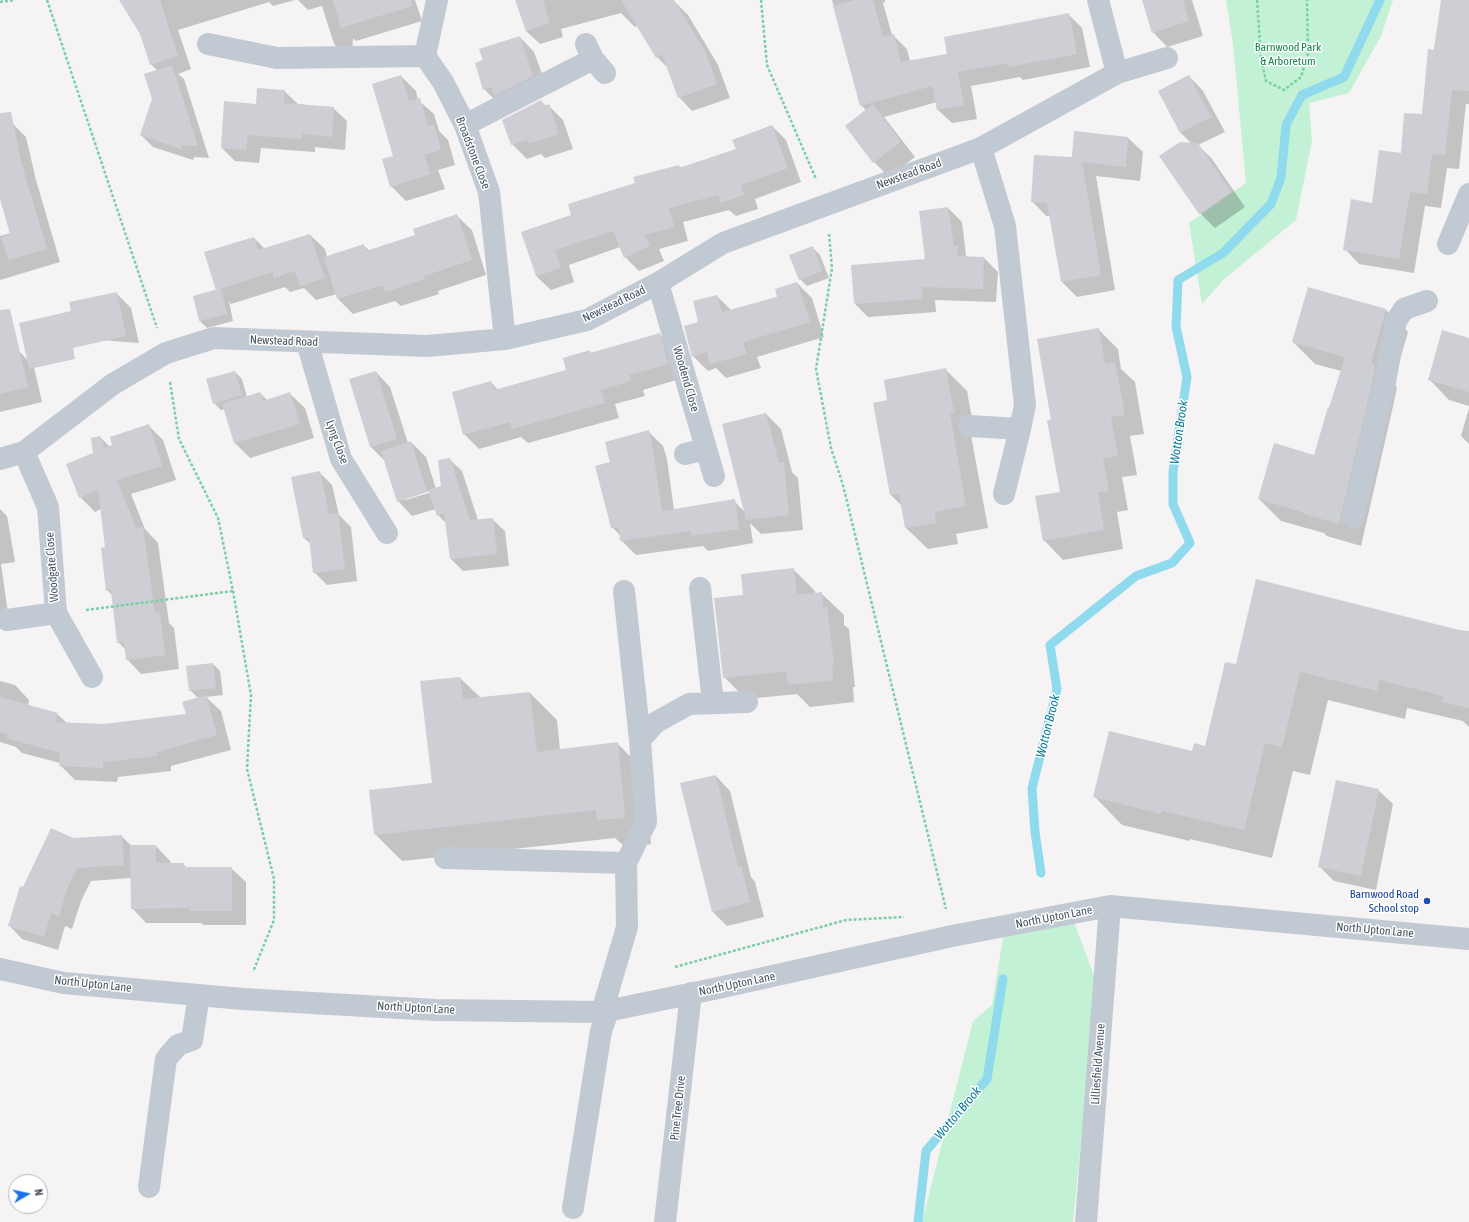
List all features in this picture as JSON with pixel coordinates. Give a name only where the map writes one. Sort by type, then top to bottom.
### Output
[{"type":"street","points":[[208,44],[277,58],[426,56],[437,0]]},
{"type":"street","points":[[1098,0],[1117,73]]},
{"type":"street","name":"Broadstone Close","points":[[426,56],[443,82],[465,125],[489,192],[505,339]]},
{"type":"street","name":"Newstead Road","points":[[0,459],[24,452],[113,384],[166,353],[214,338],[428,346],[505,339],[587,320],[658,283],[723,243],[981,148],[1117,73],[1167,58]]},
{"type":"street","points":[[465,125],[595,59]]},
{"type":"street","points":[[981,148],[1005,226],[1024,405],[1020,429],[1004,494]]},
{"type":"street","points":[[1448,244],[1469,194]]},
{"type":"street","name":"Woodend Close","points":[[658,283],[714,476]]},
{"type":"street","points":[[1353,517],[1385,382],[1396,321],[1404,309],[1427,301]]},
{"type":"street","name":"Lyng Close","points":[[306,342],[341,459],[388,533]]},
{"type":"street","points":[[969,426],[1020,429]]},
{"type":"street","points":[[685,454],[706,449]]},
{"type":"street","name":"Woodgate Close","points":[[24,452],[48,508],[56,614],[92,677]]},
{"type":"street","points":[[700,588],[713,703]]},
{"type":"street","points":[[573,1208],[601,1031],[627,926],[626,864],[646,822],[640,740],[624,591]]},
{"type":"street","points":[[7,620],[56,614]]},
{"type":"street","points":[[640,740],[655,723],[689,704],[747,702]]},
{"type":"street","points":[[445,858],[626,864]]},
{"type":"street","name":"North Upton Lane","points":[[0,970],[64,982],[243,999],[435,1010],[605,1012],[952,936],[1110,906],[1469,939]]},
{"type":"street","name":"Lilliesfield Avenue","points":[[1086,1222],[1110,906]]},
{"type":"street","name":"Pine Tree Drive","points":[[665,1222],[690,993]]},
{"type":"street","points":[[149,1187],[166,1059],[178,1045],[192,1040],[199,995]]},
{"type":"path","points":[[0,2],[15,0]]},
{"type":"path","points":[[47,0],[166,353],[179,439],[218,518],[233,591],[251,695],[247,769],[274,879],[274,920],[243,999]]},
{"type":"path","points":[[761,0],[767,65],[818,185]]},
{"type":"path","points":[[1257,0],[1261,59],[1266,82],[1284,90],[1301,76],[1308,54],[1307,0]]},
{"type":"path","points":[[826,205],[832,268],[816,369],[831,448],[845,492],[952,936]]},
{"type":"path","points":[[56,614],[233,591]]},
{"type":"path","points":[[668,969],[846,920],[908,917]]},
{"type":"green space","name":"Barnwood Park & Arboretum","points":[[1226,0],[1393,0],[1381,36],[1349,93],[1309,103],[1312,141],[1296,220],[1223,280],[1202,304],[1189,223],[1246,183],[1233,44]]},
{"type":"green space","points":[[1073,920],[1097,983],[1073,1222],[922,1222],[973,1021],[992,1005],[1004,932]]},
{"type":"building","points":[[119,0],[160,0],[178,56],[150,65],[140,34]]},
{"type":"building","points":[[333,0],[411,0],[412,6],[341,28]]},
{"type":"building","points":[[515,0],[543,0],[550,23],[526,31]]},
{"type":"building","points":[[621,0],[674,0],[705,51],[717,84],[678,98],[662,54],[656,58]]},
{"type":"building","points":[[855,0],[873,0],[883,37],[894,34],[901,62],[947,54],[944,37],[1069,13],[1077,54],[1009,67],[1008,63],[958,72],[964,105],[937,110],[932,86],[860,106],[833,6]]},
{"type":"building","points":[[1142,0],[1183,0],[1189,21],[1152,33]]},
{"type":"building","points":[[1441,0],[1469,0],[1469,91],[1452,90],[1445,155],[1432,154],[1427,194],[1410,192],[1399,259],[1343,250],[1351,199],[1372,203],[1379,150],[1401,153],[1404,113],[1422,114],[1428,49],[1434,50]]},
{"type":"building","points":[[520,36],[533,76],[494,96],[491,87],[483,90],[475,63],[483,60],[479,49]]},
{"type":"building","points":[[172,65],[198,146],[182,145],[181,149],[140,135],[152,99],[144,74]]},
{"type":"building","points":[[401,75],[409,101],[420,98],[428,126],[434,124],[441,150],[424,155],[431,174],[390,187],[382,159],[393,156],[372,84]]},
{"type":"building","points":[[1189,75],[1211,117],[1180,133],[1158,91]]},
{"type":"building","points":[[257,88],[285,90],[284,103],[334,107],[332,137],[302,134],[302,139],[248,135],[246,150],[221,148],[224,101],[256,104]]},
{"type":"building","points":[[541,100],[544,106],[549,104],[559,134],[529,144],[528,140],[511,145],[502,120]]},
{"type":"building","points":[[873,104],[901,142],[873,163],[845,126]]},
{"type":"building","points":[[11,112],[22,165],[47,249],[8,260],[1,237],[10,234],[0,199],[0,113]]},
{"type":"building","points":[[772,125],[788,168],[741,185],[744,195],[721,203],[718,195],[669,208],[674,227],[645,235],[650,246],[624,258],[613,231],[555,250],[561,268],[536,276],[521,232],[571,215],[568,204],[635,183],[633,177],[679,165],[679,168],[736,149],[732,140]]},
{"type":"building","points":[[1074,131],[1128,137],[1126,167],[1082,162],[1101,275],[1061,282],[1047,203],[1031,202],[1034,155],[1072,157]]},
{"type":"building","points":[[1180,142],[1198,143],[1231,192],[1199,214],[1159,156]]},
{"type":"building","points":[[948,207],[954,246],[958,246],[957,256],[984,257],[983,289],[922,287],[923,299],[854,304],[851,265],[925,259],[919,211]]},
{"type":"building","points":[[457,214],[472,260],[424,276],[425,279],[385,292],[383,285],[337,299],[324,257],[364,244],[366,251],[415,235],[413,229]]},
{"type":"building","points":[[310,234],[325,278],[300,286],[295,271],[274,278],[273,272],[216,290],[204,252],[254,237],[258,250]]},
{"type":"building","points":[[813,246],[822,271],[799,280],[789,255]]},
{"type":"building","points":[[797,282],[810,322],[743,342],[747,354],[710,364],[707,352],[692,357],[684,326],[698,322],[693,301],[717,295],[722,312],[777,297],[775,289]]},
{"type":"building","points":[[1308,287],[1386,309],[1371,363],[1375,364],[1373,379],[1339,524],[1258,499],[1274,443],[1314,455],[1345,357],[1292,342]]},
{"type":"building","points":[[221,288],[227,314],[199,321],[193,296]]},
{"type":"building","points":[[117,292],[126,336],[73,348],[75,359],[29,369],[19,323],[71,311],[69,302]]},
{"type":"building","points":[[10,309],[28,387],[0,394],[0,310]]},
{"type":"building","points":[[1099,328],[1105,364],[1115,362],[1125,415],[1111,417],[1118,456],[1103,458],[1109,491],[1098,493],[1104,530],[1043,541],[1035,496],[1060,492],[1047,420],[1051,420],[1037,339]]},
{"type":"building","points":[[1442,330],[1469,338],[1469,392],[1428,380]]},
{"type":"building","points":[[660,333],[668,364],[629,375],[631,381],[601,390],[605,403],[512,429],[510,422],[463,435],[452,392],[491,381],[494,390],[566,370],[563,358],[590,350],[590,353]]},
{"type":"building","points":[[946,368],[954,413],[950,414],[966,506],[935,512],[936,523],[905,528],[899,494],[890,495],[873,403],[887,400],[884,380]]},
{"type":"building","points":[[235,371],[242,395],[213,404],[206,379]]},
{"type":"building","points":[[376,371],[397,439],[370,447],[349,379]]},
{"type":"building","points":[[260,392],[263,401],[290,392],[300,424],[234,443],[222,404]]},
{"type":"building","points":[[766,413],[779,463],[784,462],[789,515],[746,520],[722,424]]},
{"type":"building","points":[[149,424],[162,466],[117,480],[136,528],[143,527],[155,613],[160,612],[165,655],[126,660],[124,642],[117,643],[111,590],[106,591],[101,548],[105,547],[98,490],[79,498],[66,464],[93,453],[91,438],[100,436],[105,448],[112,445],[110,437]]},
{"type":"building","points":[[649,430],[662,511],[735,499],[739,529],[692,536],[691,531],[620,541],[619,527],[611,528],[595,466],[610,462],[605,442]]},
{"type":"building","points":[[411,441],[427,492],[397,502],[381,451]]},
{"type":"building","points":[[450,458],[470,520],[493,518],[497,554],[450,559],[444,513],[437,516],[428,490],[441,486],[438,460]]},
{"type":"building","points":[[320,471],[329,514],[338,513],[345,569],[313,573],[309,538],[303,538],[291,477]]},
{"type":"building","points":[[794,568],[797,595],[822,592],[823,607],[827,606],[834,665],[832,665],[833,680],[788,685],[786,671],[723,678],[714,598],[743,595],[741,574]]},
{"type":"building","points":[[1256,579],[1459,630],[1469,631],[1469,708],[1442,702],[1444,696],[1379,680],[1377,691],[1300,672],[1282,747],[1265,743],[1244,830],[1162,811],[1161,814],[1093,797],[1109,731],[1192,751],[1194,743],[1205,746],[1225,662],[1236,664]]},
{"type":"building","points":[[213,663],[216,688],[189,691],[186,666]]},
{"type":"building","points":[[460,677],[463,699],[530,692],[537,752],[618,742],[625,818],[597,820],[596,810],[374,835],[369,790],[432,783],[420,681]]},
{"type":"building","points":[[206,695],[217,735],[157,752],[157,756],[103,762],[103,768],[59,766],[60,753],[6,738],[8,734],[0,732],[0,697],[58,713],[55,722],[104,724],[186,714],[182,702]]},
{"type":"building","points":[[716,775],[738,867],[741,866],[750,902],[712,912],[680,783]]},
{"type":"building","points":[[1336,780],[1379,789],[1361,876],[1318,867]]},
{"type":"building","points":[[51,828],[73,838],[122,835],[124,865],[77,868],[68,887],[59,916],[51,914],[44,937],[8,926],[20,886],[23,887]]},
{"type":"building","points":[[130,845],[156,845],[156,863],[184,863],[184,867],[232,867],[232,911],[189,911],[189,908],[131,909]]},
{"type":"waterway","name":"Wotton Brook","points":[[1041,873],[1035,832],[1032,788],[1057,689],[1050,645],[1136,576],[1172,563],[1190,543],[1173,504],[1173,472],[1187,377],[1176,327],[1178,280],[1223,253],[1271,204],[1281,178],[1286,125],[1302,95],[1344,77],[1380,0]]},
{"type":"waterway","name":"Wotton Brook","points":[[918,1222],[926,1151],[987,1079],[1003,979]]},
{"type":"place","name":"Barnwood Road School stop","points":[[1427,901]]}]
